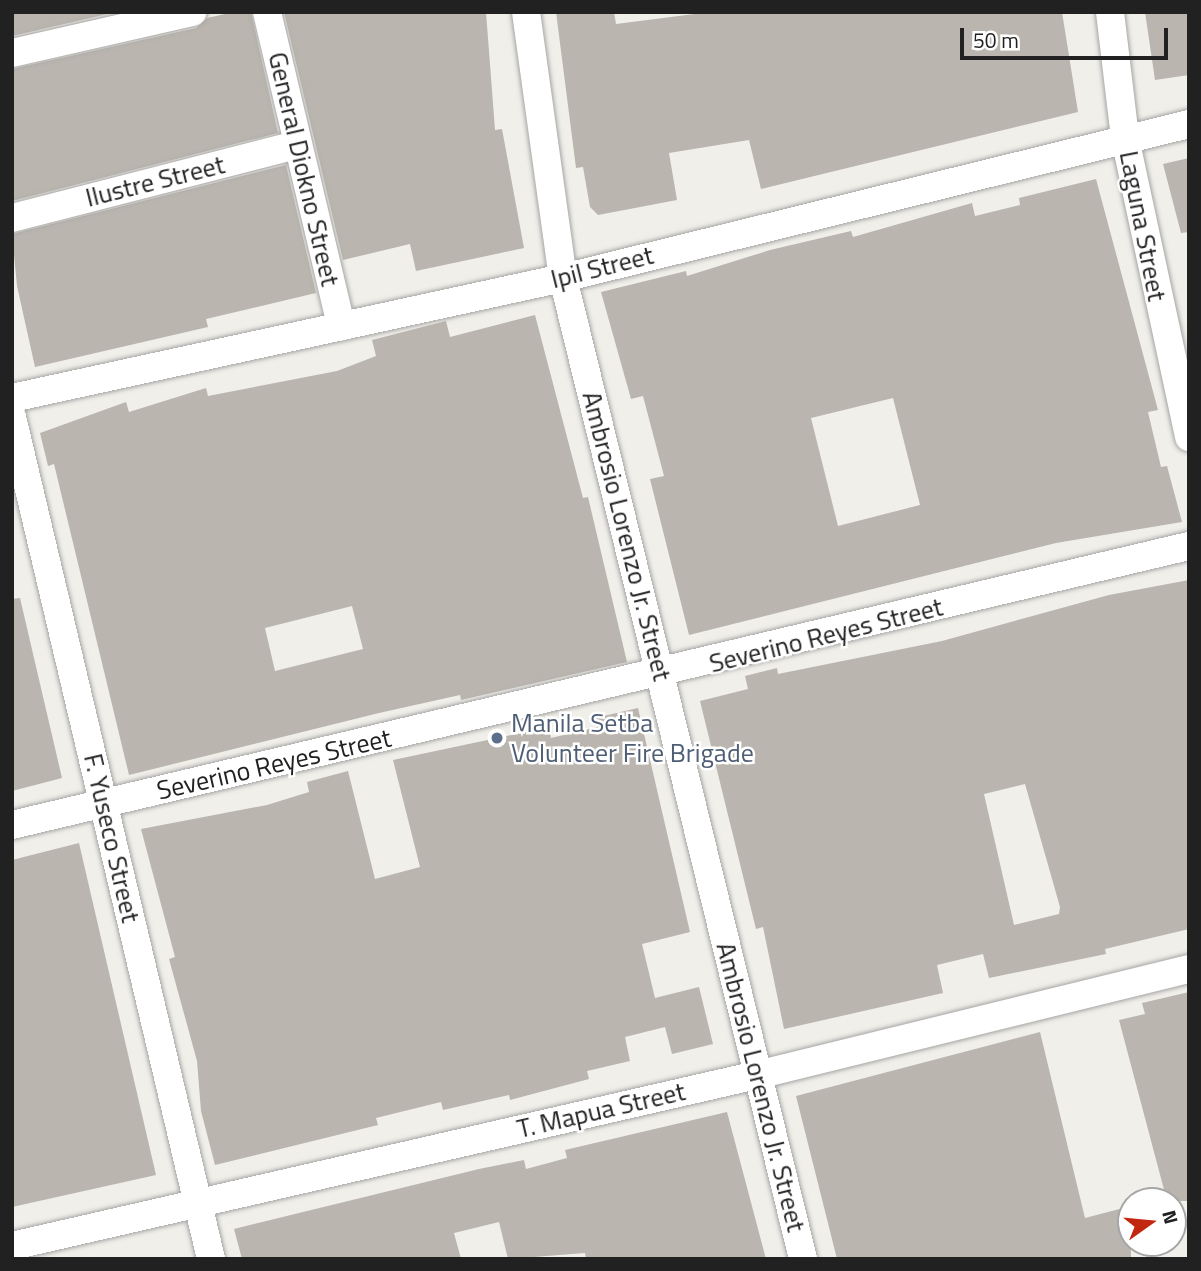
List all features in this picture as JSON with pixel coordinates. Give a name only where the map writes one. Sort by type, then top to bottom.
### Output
[{"type":"street","points":[[12,53],[192,12]]},
{"type":"street","name":"General Diokno Street","points":[[267,12],[341,326]]},
{"type":"street","name":"Ambrosio Lorenzo Jr. Street","points":[[526,12],[562,278],[663,675],[803,1259]]},
{"type":"street","name":"Laguna Street","points":[[1110,12],[1125,138],[1189,437]]},
{"type":"street","name":"Ipil Street","points":[[12,398],[562,278],[1189,124]]},
{"type":"street","name":"Ilustre Street","points":[[12,218],[297,145]]},
{"type":"street","name":"F. Yuseco Street","points":[[12,417],[211,1259]]},
{"type":"street","name":"Severino Reyes Street","points":[[12,825],[663,675],[1189,546]]},
{"type":"street","name":"T. Mapua Street","points":[[12,1246],[197,1200],[757,1075],[1189,969]]},
{"type":"building","points":[[12,12],[116,12],[12,36]]},
{"type":"building","points":[[234,12],[251,12],[278,133],[12,201],[12,69],[196,28],[207,18]]},
{"type":"building","points":[[284,12],[486,12],[495,130],[502,129],[524,248],[416,271],[410,244],[343,260]]},
{"type":"building","points":[[556,12],[614,12],[616,24],[710,12],[1062,12],[1078,112],[761,189],[749,140],[669,153],[677,200],[598,215],[590,207],[583,167],[576,168]]},
{"type":"building","points":[[1145,12],[1189,12],[1189,75],[1155,80]]},
{"type":"building","points":[[1189,158],[1189,232],[1181,233],[1163,164]]},
{"type":"building","points":[[286,165],[316,293],[206,319],[208,327],[35,367],[17,286],[12,234]]},
{"type":"building","points":[[1096,179],[1158,410],[1148,412],[1161,467],[1167,466],[1182,522],[1056,543],[689,635],[650,479],[664,476],[643,396],[631,399],[601,292],[686,271],[687,276],[770,250],[851,231],[853,237],[972,203],[975,216],[1020,205],[1019,198]],"holes":[[[893,398],[920,505],[838,526],[811,418]]]},
{"type":"building","points":[[535,315],[583,498],[588,497],[627,662],[461,700],[460,695],[379,713],[129,775],[54,464],[48,466],[40,433],[126,402],[129,412],[206,388],[208,396],[337,371],[376,356],[372,340],[446,321],[450,337]],"holes":[[[352,606],[363,649],[275,671],[265,628]]]},
{"type":"building","points":[[1189,580],[1189,929],[1105,949],[1106,954],[989,978],[983,954],[937,965],[943,993],[784,1029],[763,927],[756,929],[700,701],[748,689],[745,676],[777,668],[778,674],[942,641],[1109,595]],"holes":[[[1025,784],[1060,907],[1059,914],[1014,925],[984,794]]]},
{"type":"building","points":[[20,598],[62,778],[12,791],[12,599]]},
{"type":"building","points":[[638,708],[690,932],[642,944],[655,998],[699,987],[713,1044],[672,1054],[665,1027],[625,1037],[630,1061],[587,1071],[589,1079],[510,1100],[509,1095],[443,1110],[441,1102],[376,1118],[378,1125],[215,1165],[201,1111],[197,1061],[169,959],[175,957],[141,829],[267,805],[309,792],[307,782],[348,771],[375,879],[420,867],[393,760],[549,727],[551,738],[598,727],[595,718]]},
{"type":"building","points":[[79,843],[156,1175],[12,1207],[12,860]]},
{"type":"building","points":[[1189,992],[1189,1201],[1187,1187],[1163,1187],[1119,1020],[1145,1014],[1142,1003]]},
{"type":"building","points":[[1040,1032],[1085,1218],[1117,1210],[1117,1257],[1131,1259],[837,1259],[796,1096]]},
{"type":"building","points":[[727,1112],[766,1259],[586,1259],[585,1253],[508,1259],[499,1222],[454,1233],[461,1259],[242,1259],[234,1229],[479,1169],[524,1160],[526,1169],[567,1158],[565,1150]]},
{"type":"place","name":"Manila Setba Volunteer Fire Brigade","points":[[497,738]]}]
